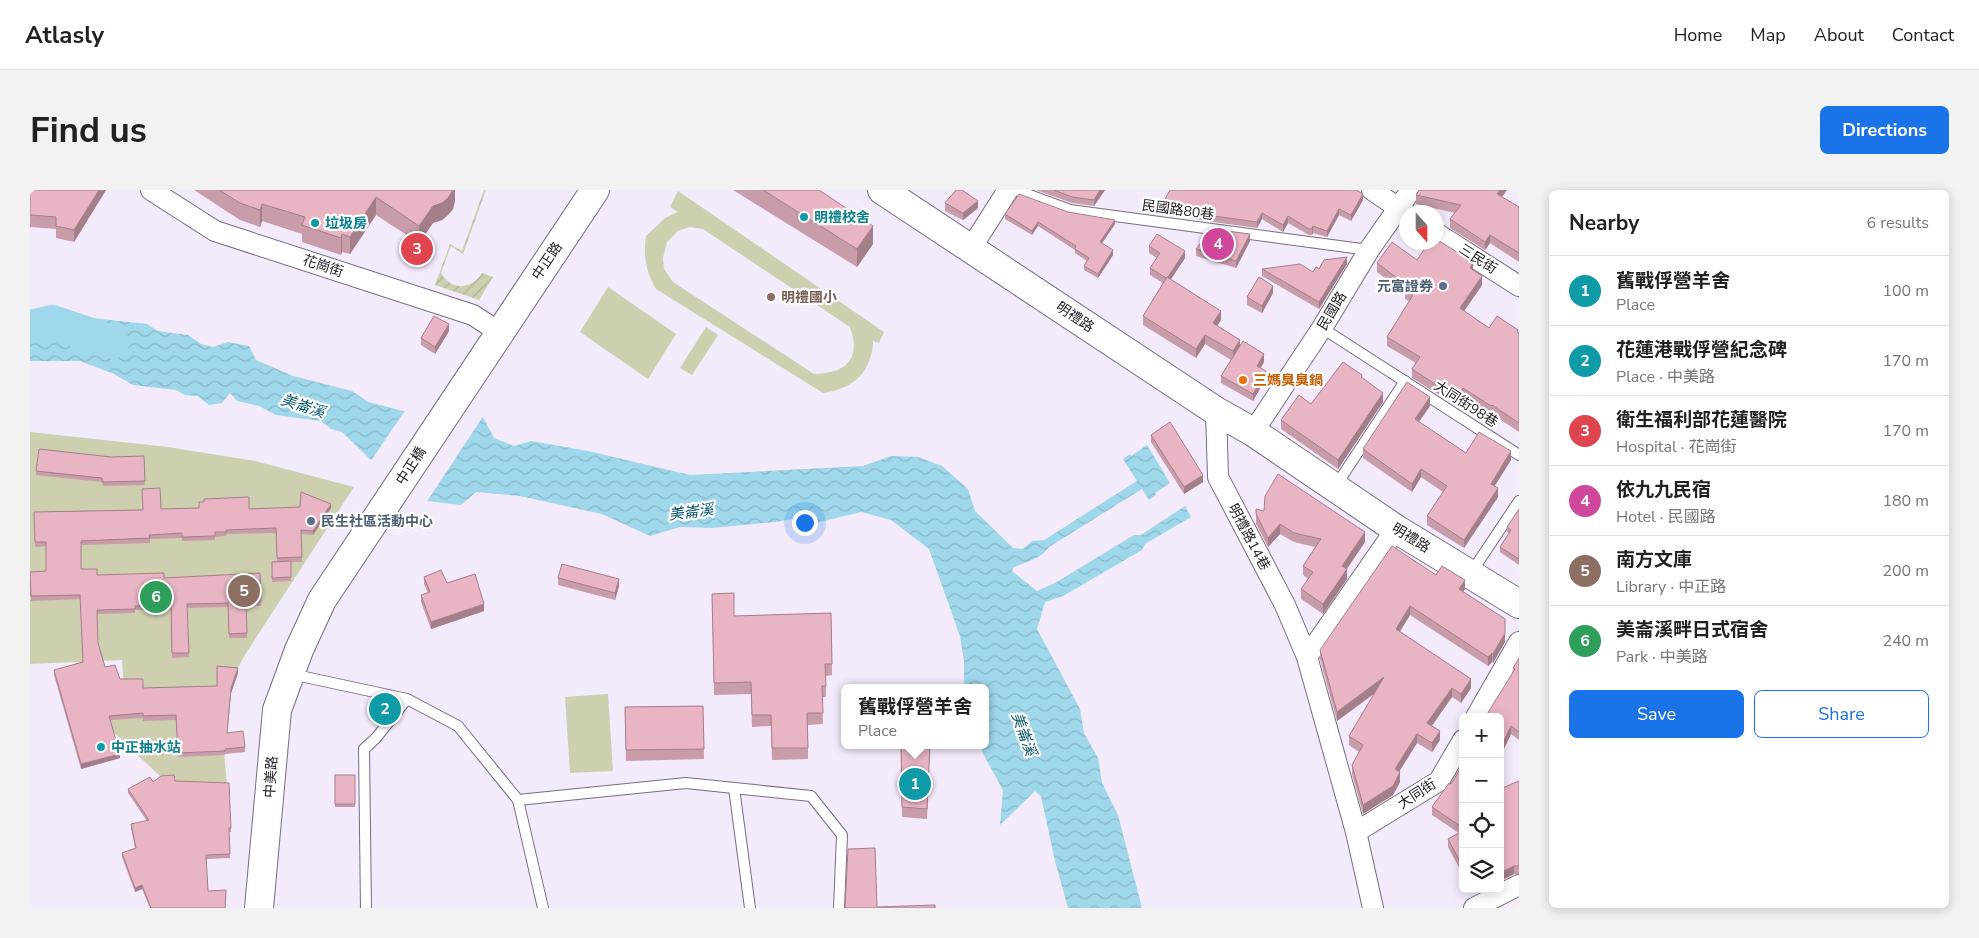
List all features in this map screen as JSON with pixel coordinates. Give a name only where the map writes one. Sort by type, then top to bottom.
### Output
[{"type":"main road","name":"中正路","points":[[499,332],[595,190]]},
{"type":"main road","name":"明禮路","points":[[882,190],[1216,411],[1261,437],[1396,529],[1519,604]]},
{"type":"main road","name":"中正橋","points":[[294,662],[322,600],[499,332]]},
{"type":"main road","name":"中美路","points":[[259,908],[276,710],[294,662]]},
{"type":"street","name":"花崗街","points":[[151,190],[215,231],[473,314],[499,332]]},
{"type":"street","points":[[971,248],[1008,190]]},
{"type":"street","points":[[1372,190],[1399,208]]},
{"type":"street","name":"民國路","points":[[1405,205],[1411,190]]},
{"type":"street","name":"民國路","points":[[1261,437],[1322,328],[1369,250],[1399,216]]},
{"type":"street","name":"三民街","points":[[1444,237],[1519,286]]},
{"type":"street","name":"明禮路14巷","points":[[1216,411],[1218,477],[1285,605],[1307,657],[1356,832],[1373,908]]},
{"type":"street","points":[[1307,657],[1396,529]]},
{"type":"street","points":[[1478,713],[1519,642]]},
{"type":"street","name":"大同街","points":[[1356,832],[1439,781],[1459,747]]},
{"type":"street","points":[[1474,908],[1519,885]]},
{"type":"lane","name":"民國路80巷","points":[[1016,190],[1070,210],[1369,250]]},
{"type":"lane","name":"大同街98巷","points":[[1322,328],[1519,455]]},
{"type":"lane","points":[[1335,487],[1405,381]]},
{"type":"lane","points":[[1470,574],[1519,501]]},
{"type":"lane","points":[[294,662],[407,699],[458,726],[518,800],[543,908]]},
{"type":"lane","points":[[366,908],[364,749],[376,738],[407,699]]},
{"type":"lane","points":[[518,800],[686,783],[811,796],[842,835],[840,908]]},
{"type":"lane","points":[[734,788],[750,908]]},
{"type":"green space","points":[[484,190],[486,190],[463,254],[451,246],[441,273],[451,283],[462,286],[472,283],[482,273],[493,277],[479,300],[435,285],[450,244],[462,251]]},
{"type":"green space","points":[[678,191],[884,332],[879,343],[873,341],[869,362],[859,377],[843,388],[823,393],[656,289],[646,264],[646,236],[665,218],[678,212],[670,207]],"holes":[[[690,227],[703,229],[850,327],[854,348],[848,362],[834,371],[814,374],[673,282],[664,269],[663,258],[667,242],[678,231]]]},
{"type":"green space","points":[[608,287],[676,334],[648,379],[580,332]]},
{"type":"green space","points":[[706,327],[718,335],[692,375],[680,368]]},
{"type":"green space","points":[[30,432],[168,447],[255,461],[354,487],[246,653],[235,673],[217,671],[227,786],[175,785],[163,779],[107,726],[124,688],[122,660],[30,664]]},
{"type":"green space","points":[[608,694],[613,771],[570,773],[565,697]]},
{"type":"water","points":[[32,310],[48,315],[63,330],[91,318],[147,324],[158,331],[188,335],[201,344],[213,347],[228,342],[249,346],[256,360],[293,376],[352,391],[368,402],[403,411],[483,417],[494,438],[514,446],[531,441],[588,451],[690,475],[863,466],[891,456],[918,457],[942,466],[968,489],[975,511],[1013,548],[1023,549],[1032,541],[1044,540],[1137,481],[1123,459],[1147,445],[1170,483],[1155,493],[1156,495],[1149,500],[1142,489],[1049,547],[1037,558],[1013,568],[1012,571],[1037,591],[1055,583],[1134,535],[1141,535],[1185,506],[1191,517],[1145,544],[1142,550],[1063,596],[1045,602],[1037,629],[1080,709],[1084,733],[1098,758],[1102,783],[1118,815],[1142,908],[1068,908],[1055,861],[1041,796],[1035,791],[1000,825],[1003,790],[982,749],[989,749],[989,684],[964,684],[964,661],[960,636],[929,549],[891,520],[861,512],[815,523],[800,518],[712,528],[680,527],[650,536],[602,514],[520,496],[476,492],[461,505],[427,501],[370,459],[342,432],[331,429],[321,421],[276,415],[259,406],[237,401],[230,393],[222,403],[209,405],[198,396],[185,395],[176,390],[133,385],[114,374],[80,361],[30,361],[30,314]]},
{"type":"pier","points":[[406,409],[484,415],[426,503],[370,462]]},
{"type":"building","points":[[30,190],[99,190],[74,230],[56,226],[56,217],[30,215]]},
{"type":"building","points":[[219,190],[453,190],[442,203],[433,206],[419,226],[376,197],[350,237],[342,234],[341,238],[302,225],[305,217],[262,204],[260,210],[240,203]]},
{"type":"building","points":[[763,190],[819,190],[873,226],[857,249]]},
{"type":"building","points":[[956,190],[962,190],[978,201],[963,213],[945,203]]},
{"type":"building","points":[[1054,190],[1100,190],[1094,200],[1072,197]]},
{"type":"building","points":[[1170,190],[1356,190],[1363,194],[1351,215],[1339,209],[1327,231],[1313,226],[1312,229],[1309,229],[1288,216],[1283,225],[1262,213],[1257,222],[1207,215],[1175,208],[1164,201]]},
{"type":"building","points":[[1419,190],[1500,190],[1497,194],[1519,207],[1519,253],[1490,235],[1485,242],[1450,219],[1461,205],[1416,195]]},
{"type":"building","points":[[1019,194],[1068,212],[1115,220],[1100,242],[1113,250],[1098,274],[1084,266],[1089,258],[1075,249],[1076,246],[1038,222],[1032,231],[1005,214]]},
{"type":"building","points":[[1212,229],[1250,234],[1236,261],[1196,249]]},
{"type":"building","points":[[1157,234],[1185,251],[1166,278],[1150,268],[1160,253],[1149,246]]},
{"type":"building","points":[[1392,242],[1399,247],[1399,250],[1403,250],[1417,260],[1424,250],[1444,250],[1444,244],[1473,262],[1470,268],[1482,276],[1460,308],[1489,328],[1497,316],[1518,330],[1519,423],[1463,388],[1458,395],[1440,383],[1438,386],[1412,369],[1420,357],[1387,337],[1413,295],[1405,290],[1408,286],[1377,263]]},
{"type":"building","points":[[1347,257],[1319,302],[1262,269],[1300,264],[1313,272],[1316,267],[1319,269],[1324,260]]},
{"type":"building","points":[[1167,277],[1221,311],[1213,323],[1240,340],[1233,351],[1205,335],[1196,349],[1143,316]]},
{"type":"building","points":[[1259,277],[1273,286],[1262,306],[1247,297]]},
{"type":"building","points":[[434,316],[449,324],[435,347],[421,338]]},
{"type":"building","points":[[1243,341],[1264,354],[1257,366],[1266,371],[1253,394],[1221,376]]},
{"type":"building","points":[[1343,362],[1383,393],[1338,460],[1281,420],[1299,395],[1311,404]]},
{"type":"building","points":[[1407,382],[1430,397],[1415,419],[1466,453],[1479,432],[1511,451],[1491,484],[1498,488],[1464,540],[1427,516],[1447,486],[1421,469],[1412,484],[1363,449]]},
{"type":"building","points":[[1170,422],[1203,475],[1184,487],[1151,435]]},
{"type":"building","points":[[39,449],[111,457],[144,456],[145,481],[103,482],[102,478],[36,471]]},
{"type":"building","points":[[1278,474],[1365,532],[1342,566],[1347,569],[1323,604],[1301,589],[1313,572],[1303,566],[1321,539],[1294,533],[1280,524],[1268,538],[1256,514],[1256,509],[1264,511],[1265,496]]},
{"type":"building","points":[[160,488],[161,509],[199,508],[199,502],[204,502],[204,499],[249,497],[249,509],[300,507],[301,492],[331,504],[313,531],[301,530],[302,557],[277,558],[276,528],[226,530],[226,532],[215,532],[215,536],[182,537],[182,533],[149,535],[150,538],[81,541],[81,569],[97,569],[97,575],[164,573],[164,578],[260,573],[261,601],[246,602],[247,633],[229,634],[228,603],[187,604],[189,653],[172,653],[171,604],[135,606],[135,609],[97,610],[98,643],[105,667],[115,665],[120,679],[143,679],[143,688],[217,686],[217,666],[238,668],[231,688],[227,733],[243,731],[245,747],[225,749],[225,751],[178,753],[176,715],[143,716],[143,713],[109,716],[120,754],[81,764],[54,670],[83,662],[80,595],[31,596],[30,572],[46,571],[46,542],[35,542],[34,512],[143,510],[142,489]]},
{"type":"building","points":[[1519,509],[1519,559],[1500,547],[1511,530],[1507,527]]},
{"type":"building","points":[[1392,546],[1436,575],[1442,566],[1465,580],[1459,589],[1505,619],[1505,633],[1493,654],[1488,657],[1410,606],[1396,629],[1471,679],[1461,694],[1452,688],[1427,723],[1440,731],[1432,743],[1417,734],[1395,769],[1400,772],[1393,786],[1363,805],[1352,765],[1363,745],[1349,736],[1384,677],[1337,712],[1320,650]]},
{"type":"building","points":[[291,561],[291,577],[272,578],[272,562]]},
{"type":"building","points":[[562,564],[619,579],[615,593],[558,578]]},
{"type":"building","points":[[441,570],[447,583],[475,574],[484,604],[431,622],[421,595],[430,592],[424,577]]},
{"type":"building","points":[[734,593],[734,616],[831,613],[832,664],[825,664],[826,686],[822,686],[823,713],[807,713],[808,748],[772,748],[771,715],[752,715],[751,682],[714,683],[712,594]]},
{"type":"building","points":[[1519,658],[1519,732],[1511,726],[1504,741],[1504,713],[1488,713],[1515,669],[1513,668]]},
{"type":"building","points":[[703,706],[704,749],[626,750],[625,707]]},
{"type":"building","points":[[901,749],[930,749],[927,809],[902,807]]},
{"type":"building","points":[[1459,771],[1459,825],[1432,807],[1449,783],[1451,784]]},
{"type":"building","points":[[174,775],[175,781],[229,783],[230,854],[206,855],[208,891],[226,890],[225,908],[151,908],[142,885],[135,888],[122,853],[136,848],[131,824],[149,820],[128,789],[150,777],[153,782],[161,776]]},
{"type":"building","points":[[335,775],[355,775],[355,804],[335,804]]},
{"type":"building","points":[[1519,781],[1519,866],[1514,866],[1504,871],[1504,803],[1504,787]]},
{"type":"building","points":[[1459,833],[1459,860],[1448,839]]},
{"type":"building","points":[[875,848],[877,907],[935,905],[935,908],[845,908],[848,849]]},
{"type":"waterway","name":"美崙溪","points":[[30,327],[52,322],[112,342]]},
{"type":"place","name":"明禮校舍","points":[[804,217]]},
{"type":"place","name":"垃圾房","points":[[315,223]]},
{"type":"place","name":"依九九民宿","points":[[1218,244]]},
{"type":"place","name":"衛生福利部花蓮醫院","points":[[417,249]]},
{"type":"place","name":"元富證券","points":[[1443,286]]},
{"type":"place","name":"明禮國小","points":[[771,297]]},
{"type":"place","name":"三媽臭臭鍋","points":[[1243,380]]},
{"type":"place","name":"民生社區活動中心","points":[[311,521]]},
{"type":"place","name":"南方文庫","points":[[244,591]]},
{"type":"place","name":"美崙溪畔日式宿舍","points":[[156,597]]},
{"type":"place","name":"花蓮港戰俘營紀念碑","points":[[385,709]]},
{"type":"place","name":"中正抽水站","points":[[101,747]]},
{"type":"place","name":"舊戰俘營羊舍","points":[[915,784]]}]
